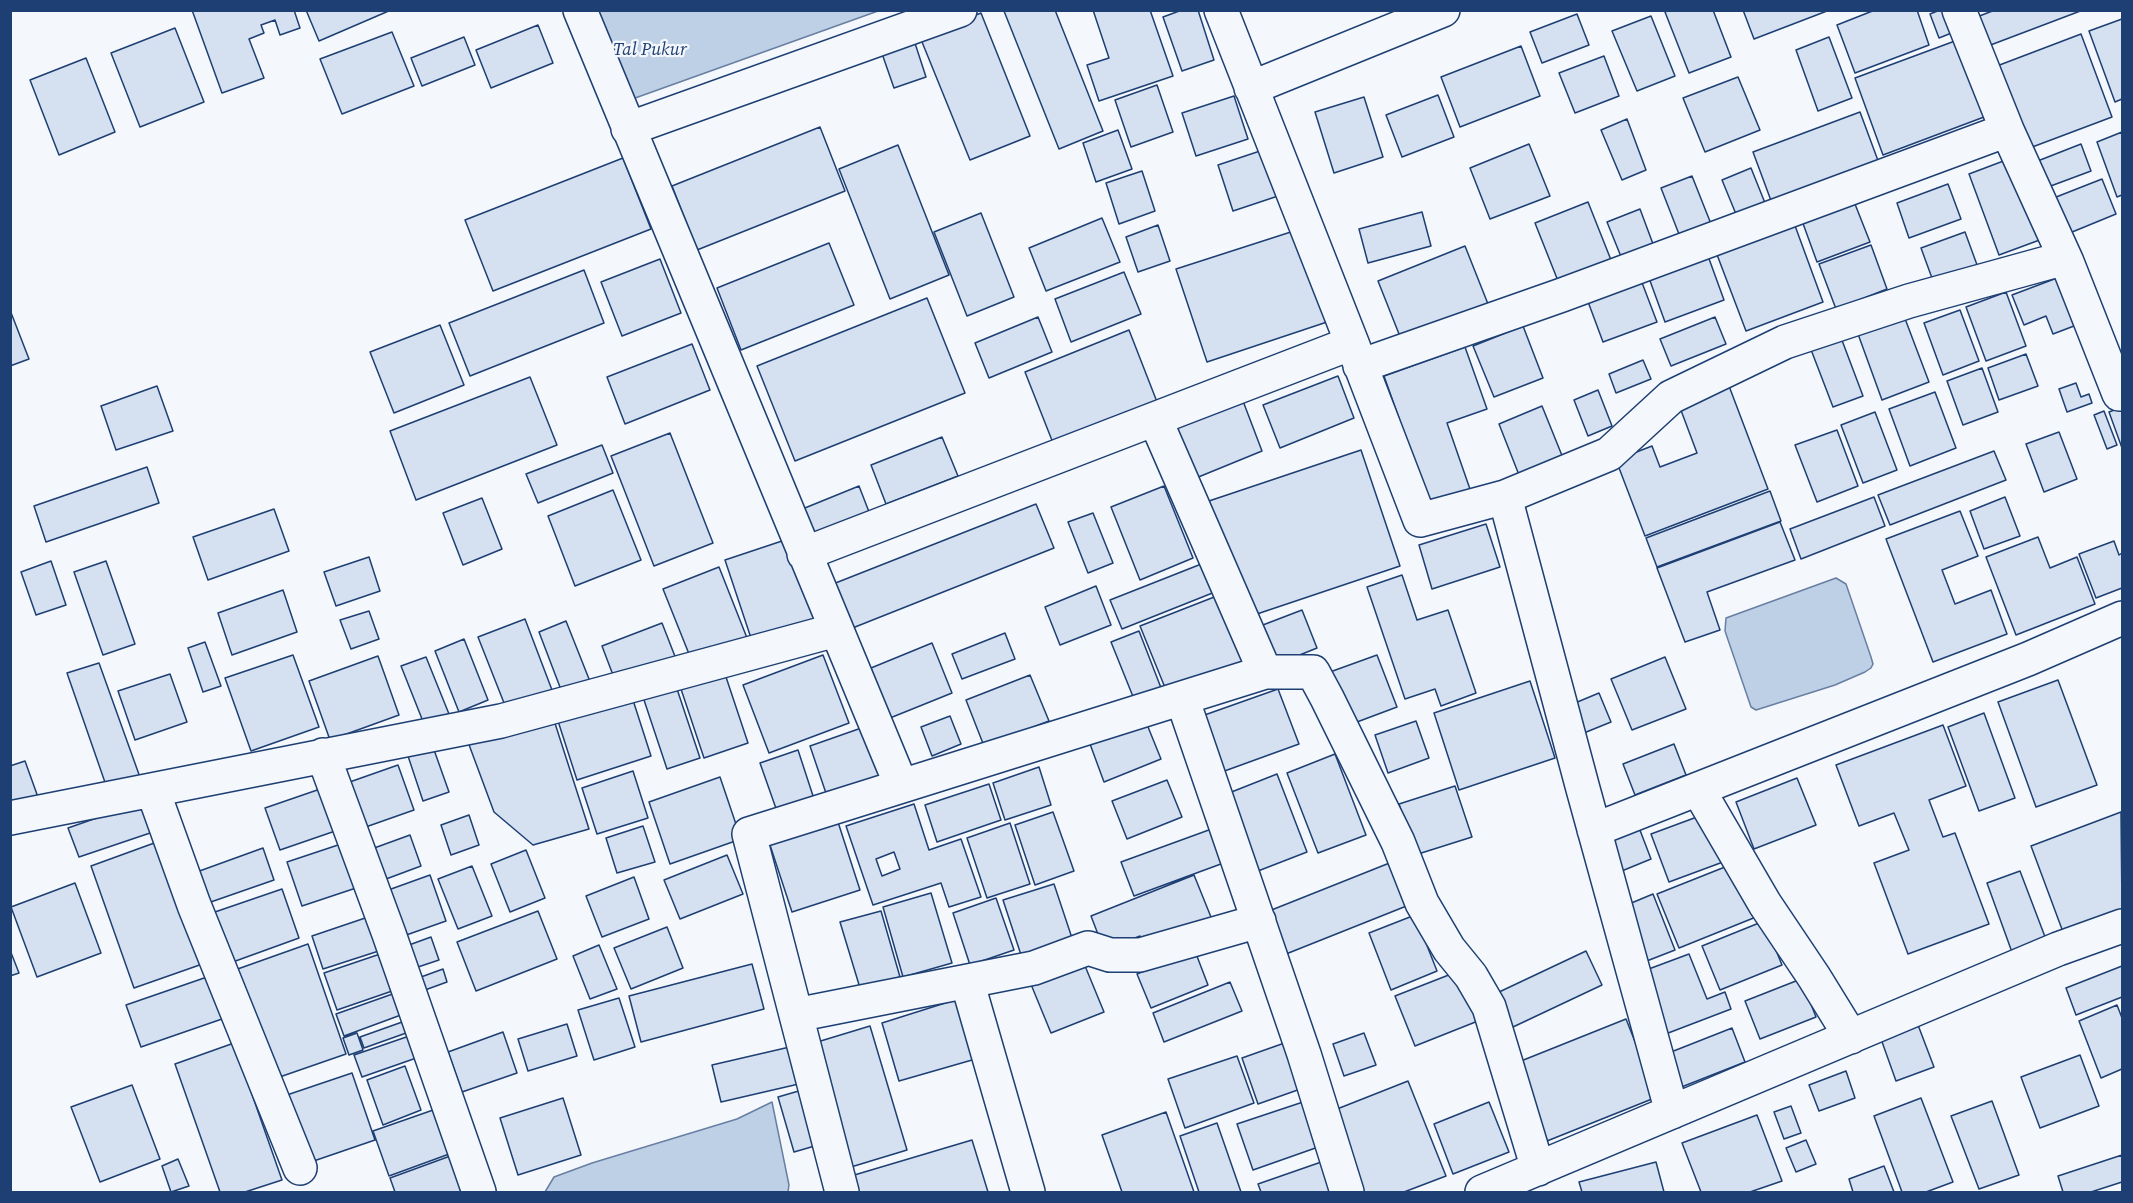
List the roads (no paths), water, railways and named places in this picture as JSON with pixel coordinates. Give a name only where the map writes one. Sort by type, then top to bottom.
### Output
[{"type":"street","points":[[580,10],[901,785]]},
{"type":"street","points":[[628,129],[960,10]]},
{"type":"street","points":[[1221,10],[1420,520],[1505,496],[1609,454],[1671,397],[1785,342],[1909,302],[2065,258]]},
{"type":"street","points":[[1251,88],[1443,10]]},
{"type":"street","points":[[1959,10],[2007,130],[2065,258],[2119,394],[2122,394]]},
{"type":"street","points":[[804,554],[1155,419],[1356,355],[1573,291],[2007,130]]},
{"type":"street","points":[[1155,419],[1265,672]]},
{"type":"street","points":[[1505,496],[1672,1112]]},
{"type":"street","points":[[1594,830],[2028,659],[2122,618]]},
{"type":"street","points":[[10,818],[501,721],[836,630]]},
{"type":"street","points":[[842,1192],[749,834],[1265,672],[1313,672],[1398,842],[1422,903],[1449,949],[1471,976],[1489,1007],[1538,1169]]},
{"type":"street","points":[[1182,698],[1304,1054],[1347,1192]]},
{"type":"street","points":[[323,755],[389,933],[479,1192]]},
{"type":"street","points":[[1698,789],[1765,904],[1851,1037]]},
{"type":"street","points":[[153,791],[195,906],[300,1168]]},
{"type":"street","points":[[796,1015],[1034,968],[1088,948],[1110,955],[1140,955],[1258,921]]},
{"type":"street","points":[[1482,1192],[2058,949],[2122,926]]},
{"type":"street","points":[[967,981],[1028,1192]]},
{"type":"water","name":"Tal Pukur","points":[[594,10],[878,11],[624,102]]},
{"type":"water","points":[[1836,578],[1846,584],[1871,657],[1873,664],[1871,668],[1835,685],[1756,710],[1751,707],[1725,631],[1726,618]]},
{"type":"water","points":[[772,1102],[789,1185],[788,1192],[545,1192],[554,1177],[592,1163],[737,1119]]}]
